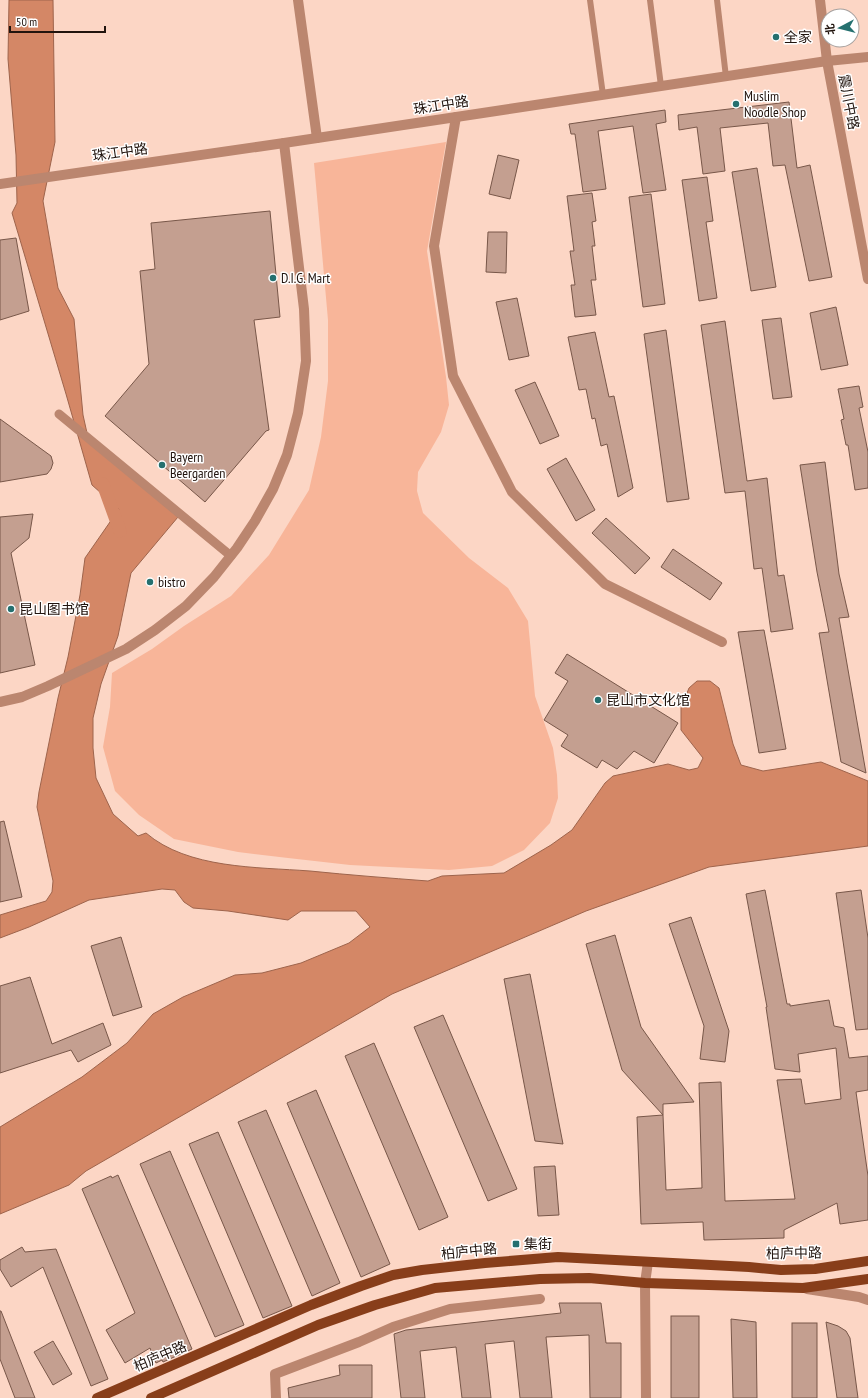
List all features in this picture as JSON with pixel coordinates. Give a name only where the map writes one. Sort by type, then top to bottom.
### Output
[{"type":"main road","name":"柏庐中路","points":[[97,1398],[311,1306],[393,1275],[422,1270],[485,1263],[558,1257],[781,1270],[815,1269],[868,1261]]},
{"type":"main road","points":[[152,1398],[318,1325],[375,1305],[434,1288],[540,1279],[589,1278],[645,1284],[803,1288],[868,1279]]},
{"type":"street","points":[[298,0],[317,138]]},
{"type":"street","name":"震川中路","points":[[820,0],[827,61],[868,280]]},
{"type":"street","name":"珠江中路","points":[[0,184],[284,143],[827,61],[868,57]]},
{"type":"street","points":[[456,117],[434,246],[453,376],[512,492],[605,584],[722,642]]},
{"type":"street","points":[[0,702],[22,697],[126,649],[155,630],[186,606],[214,577],[231,556],[255,520],[273,489],[287,455],[298,413],[306,361],[304,309],[284,143]]},
{"type":"street","points":[[59,414],[231,556]]},
{"type":"street","points":[[646,1398],[645,1284],[648,1262]]},
{"type":"street","points":[[803,1288],[859,1297],[868,1300]]},
{"type":"street","points":[[276,1398],[275,1374],[394,1327],[450,1309],[540,1299]]},
{"type":"lane","points":[[590,0],[603,95]]},
{"type":"lane","points":[[650,0],[661,86]]},
{"type":"lane","points":[[717,0],[726,77]]},
{"type":"shaded area","points":[[9,0],[53,0],[55,142],[43,201],[58,288],[74,319],[83,415],[89,442],[178,517],[131,573],[118,636],[101,684],[93,718],[93,748],[96,778],[113,814],[138,836],[146,833],[163,845],[182,854],[202,860],[224,864],[428,881],[442,876],[504,873],[551,845],[572,830],[605,783],[613,776],[668,764],[689,770],[698,768],[703,758],[681,730],[681,708],[689,688],[697,681],[710,681],[719,688],[733,744],[741,765],[763,771],[821,762],[868,781],[868,846],[709,867],[586,911],[392,994],[86,1171],[69,1185],[0,1214],[0,1127],[82,1077],[127,1043],[153,1014],[183,997],[235,975],[262,973],[301,963],[349,943],[370,927],[356,911],[301,911],[288,920],[228,911],[193,908],[184,902],[175,890],[162,889],[89,900],[29,927],[0,938],[0,915],[46,901],[52,892],[53,881],[37,807],[39,792],[68,657],[80,595],[85,558],[119,509],[92,485],[12,213],[17,203],[16,155],[8,59]]},
{"type":"shaded area","points":[[446,142],[427,251],[449,405],[441,432],[418,472],[417,491],[423,513],[469,558],[508,588],[528,621],[535,696],[553,748],[557,775],[558,798],[550,823],[524,850],[492,866],[449,870],[350,865],[238,852],[174,839],[139,815],[115,791],[103,747],[110,707],[112,673],[152,649],[184,626],[231,596],[269,555],[309,490],[321,437],[328,381],[328,320],[314,163]]},
{"type":"building","points":[[789,102],[797,168],[810,165],[832,277],[809,281],[785,165],[773,166],[768,123],[720,128],[725,171],[703,174],[697,127],[679,130],[678,115]]},
{"type":"building","points":[[665,110],[666,122],[656,124],[666,190],[643,193],[633,126],[598,131],[606,189],[583,192],[575,134],[571,134],[569,124]]},
{"type":"building","points":[[498,155],[519,160],[510,199],[489,194]]},
{"type":"building","points":[[757,168],[776,287],[751,291],[732,172]]},
{"type":"building","points":[[707,177],[713,221],[706,222],[717,298],[699,301],[682,180]]},
{"type":"building","points":[[592,193],[596,221],[592,222],[595,246],[592,246],[596,280],[591,280],[596,315],[575,317],[571,285],[575,285],[570,251],[574,251],[567,196]]},
{"type":"building","points":[[651,194],[665,304],[643,307],[629,197]]},
{"type":"building","points":[[270,211],[280,317],[254,320],[269,430],[266,431],[205,502],[105,416],[149,364],[140,271],[155,269],[151,223]]},
{"type":"building","points":[[488,232],[507,232],[506,273],[486,272]]},
{"type":"building","points":[[16,238],[29,311],[0,320],[0,240]]},
{"type":"building","points":[[517,298],[529,356],[509,360],[496,302]]},
{"type":"building","points":[[836,307],[848,365],[821,370],[810,313]]},
{"type":"building","points":[[781,318],[792,397],[773,399],[762,320]]},
{"type":"building","points":[[725,321],[747,481],[767,478],[778,576],[784,575],[793,629],[771,632],[762,568],[754,569],[745,491],[725,493],[701,325]]},
{"type":"building","points":[[666,330],[689,499],[667,502],[644,334]]},
{"type":"building","points":[[595,332],[609,397],[614,396],[633,488],[618,497],[607,444],[601,446],[595,418],[592,419],[586,389],[579,390],[568,337]]},
{"type":"building","points":[[535,382],[559,436],[540,444],[515,390]]},
{"type":"building","points":[[859,386],[863,407],[859,408],[868,452],[868,488],[855,490],[848,445],[846,445],[841,420],[844,419],[838,389]]},
{"type":"building","points":[[0,419],[51,456],[53,463],[47,474],[0,482]]},
{"type":"building","points":[[566,458],[595,510],[576,521],[547,469]]},
{"type":"building","points":[[825,462],[839,574],[849,617],[839,618],[866,773],[841,762],[819,633],[829,632],[817,572],[800,465]]},
{"type":"building","name":"昆山图书馆","points":[[33,514],[29,538],[11,553],[35,665],[0,673],[0,517]]},
{"type":"building","points":[[606,518],[650,558],[635,574],[592,533]]},
{"type":"building","points":[[673,549],[722,583],[710,600],[661,567]]},
{"type":"building","points":[[764,630],[786,749],[759,753],[738,632]]},
{"type":"building","name":"昆山市文化馆","points":[[567,654],[678,723],[654,763],[634,751],[617,769],[602,760],[597,768],[561,746],[568,735],[544,720],[568,681],[555,673]]},
{"type":"building","points":[[4,821],[22,897],[0,902],[0,822]]},
{"type":"building","points":[[765,890],[787,1004],[790,1004],[790,1006],[829,1000],[834,1026],[844,1028],[849,1058],[868,1056],[868,1090],[856,1092],[868,1176],[868,1220],[840,1224],[837,1203],[784,1230],[784,1238],[704,1240],[703,1222],[641,1224],[637,1117],[663,1115],[666,1190],[702,1188],[699,1083],[721,1082],[725,1201],[795,1199],[777,1080],[801,1079],[805,1104],[841,1099],[836,1048],[798,1054],[800,1072],[775,1069],[767,1007],[746,894]]},
{"type":"building","points":[[861,890],[868,938],[868,1029],[856,1030],[836,893]]},
{"type":"building","points":[[691,917],[729,1031],[725,1062],[700,1059],[704,1026],[669,924]]},
{"type":"building","points":[[615,935],[641,1027],[694,1102],[663,1104],[663,1115],[622,1070],[586,944]]},
{"type":"building","points":[[121,937],[142,1007],[113,1016],[91,946]]},
{"type":"building","points":[[530,974],[563,1144],[535,1141],[504,979]]},
{"type":"building","points":[[30,977],[52,1044],[103,1023],[111,1045],[78,1062],[71,1050],[0,1073],[0,986]]},
{"type":"building","points":[[443,1015],[517,1189],[488,1201],[414,1027]]},
{"type":"building","points":[[374,1043],[448,1217],[419,1230],[345,1056]]},
{"type":"building","points":[[316,1090],[390,1264],[361,1277],[287,1103]]},
{"type":"building","points":[[266,1110],[340,1283],[312,1296],[238,1122]]},
{"type":"building","points":[[218,1132],[292,1306],[263,1318],[189,1144]]},
{"type":"building","points":[[170,1151],[244,1325],[215,1337],[140,1164]]},
{"type":"building","points":[[555,1166],[559,1215],[538,1216],[534,1167]]},
{"type":"building","points":[[118,1175],[192,1349],[163,1362],[162,1360],[156,1363],[150,1348],[125,1363],[106,1330],[135,1313],[82,1189],[111,1176],[112,1178]]},
{"type":"building","points":[[22,1247],[25,1252],[56,1249],[108,1379],[91,1386],[43,1267],[11,1287],[0,1269],[0,1260]]},
{"type":"building","points":[[559,1303],[601,1303],[606,1343],[621,1343],[621,1398],[590,1398],[589,1335],[546,1337],[552,1398],[520,1398],[514,1341],[485,1344],[491,1398],[462,1398],[456,1347],[420,1351],[425,1398],[401,1398],[394,1334],[406,1330],[561,1313]]},
{"type":"building","points":[[0,1311],[35,1398],[15,1398],[0,1359]]},
{"type":"building","points":[[671,1316],[699,1316],[699,1398],[671,1398]]},
{"type":"building","points":[[731,1319],[756,1322],[757,1398],[733,1398]]},
{"type":"building","points":[[826,1322],[838,1326],[846,1331],[850,1338],[858,1398],[837,1398]]},
{"type":"building","points":[[792,1323],[817,1323],[817,1398],[792,1398]]},
{"type":"building","points":[[53,1341],[72,1374],[53,1385],[34,1352]]},
{"type":"building","points":[[339,1365],[372,1365],[372,1398],[289,1398],[288,1388],[340,1375]]},
{"type":"waterway","points":[[103,484],[120,531]]},
{"type":"place","name":"全家","points":[[776,37]]},
{"type":"place","name":"Muslim Noodle Shop","points":[[736,104]]},
{"type":"place","name":"D.I.G. Mart","points":[[273,278]]},
{"type":"place","name":"Bayern Beergarden","points":[[162,465]]},
{"type":"place","name":"bistro","points":[[150,582]]},
{"type":"place","name":"昆山图书馆","points":[[11,609]]},
{"type":"place","name":"昆山市文化馆","points":[[598,700]]},
{"type":"place","name":"集街","points":[[516,1244]]}]
